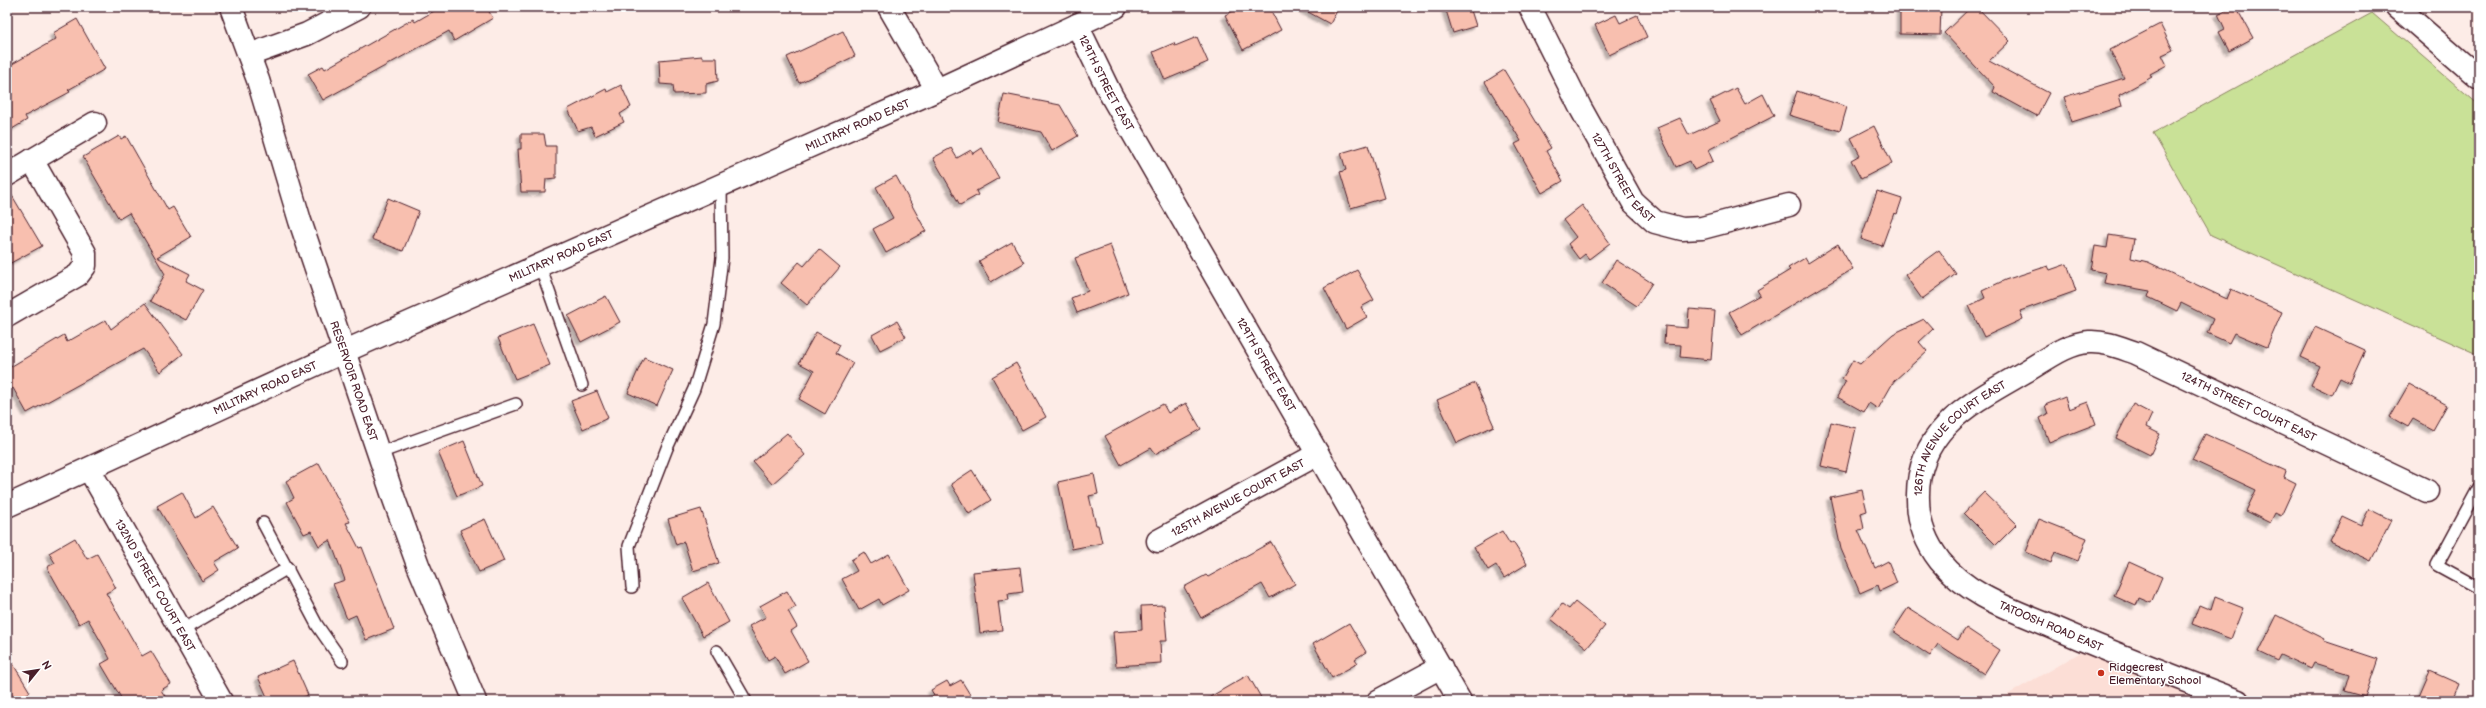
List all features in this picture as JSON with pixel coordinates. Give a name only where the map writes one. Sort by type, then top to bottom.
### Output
[{"type":"street","name":"RESERVOIR ROAD EAST","points":[[231,7],[248,55],[343,352],[418,565],[475,701]]},
{"type":"street","points":[[248,55],[307,34],[359,7]]},
{"type":"street","points":[[889,7],[936,90]]},
{"type":"street","name":"MILITARY ROAD EAST","points":[[7,506],[343,352],[721,186],[936,90],[1116,7]]},
{"type":"street","name":"127TH STREET EAST","points":[[1532,7],[1580,107],[1633,202],[1655,222],[1682,229],[1702,228],[1790,205]]},
{"type":"street","points":[[2397,7],[2479,78]]},
{"type":"street","name":"129TH STREET EAST","points":[[1077,25],[1111,96],[1460,701]]},
{"type":"street","points":[[7,175],[95,124]]},
{"type":"street","points":[[7,316],[78,275],[85,266],[85,253],[32,160]]},
{"type":"street","name":"124TH STREET COURT EAST","points":[[2066,349],[2089,342],[2105,343],[2136,353],[2427,491]]},
{"type":"street","name":"126TH AVENUE COURT EAST","points":[[1940,560],[1931,548],[1922,527],[1918,503],[1921,467],[1935,438],[1952,419],[1975,402],[2066,349]]},
{"type":"street","name":"125TH AVENUE COURT EAST","points":[[1158,541],[1318,454]]},
{"type":"street","name":"132ND STREET COURT EAST","points":[[89,469],[221,701]]},
{"type":"street","name":"TATOOSH ROAD EAST","points":[[1940,560],[1968,588],[1987,599],[2093,644],[2238,701]]},
{"type":"street","points":[[1378,701],[1441,668]]},
{"type":"lane","points":[[632,587],[629,546],[666,448],[694,389],[714,324],[722,258],[721,186]]},
{"type":"lane","points":[[540,266],[582,385]]},
{"type":"lane","points":[[379,453],[516,404]]},
{"type":"lane","points":[[2479,487],[2437,565],[2479,588]]},
{"type":"lane","points":[[263,523],[317,625],[342,661]]},
{"type":"lane","points":[[181,631],[288,568]]},
{"type":"lane","points":[[717,651],[746,701]]},
{"type":"shaded area","name":"Ridgecrest Elementary School","points":[[2093,645],[2222,701],[1997,701]]},
{"type":"green space","points":[[2372,13],[2479,105],[2479,355],[2211,235],[2153,133]]},
{"type":"building","points":[[441,7],[486,7],[493,18],[454,41],[449,31],[323,100],[308,74],[323,66],[325,69],[413,19],[415,22]]},
{"type":"building","points":[[1242,7],[1269,7],[1281,30],[1243,50],[1225,15]]},
{"type":"building","points":[[1299,7],[1339,7],[1330,24]]},
{"type":"building","points":[[1445,7],[1470,7],[1476,26],[1453,33]]},
{"type":"building","points":[[1900,7],[1941,7],[1940,35],[1900,34]]},
{"type":"building","points":[[1971,7],[1977,7],[2010,41],[1989,61],[2049,93],[2037,116],[1993,92],[1995,87],[1944,33]]},
{"type":"building","points":[[2231,7],[2236,7],[2253,38],[2229,51],[2219,32],[2225,29],[2218,14]]},
{"type":"building","points":[[1616,15],[1620,23],[1637,15],[1647,37],[1609,55],[1595,25]]},
{"type":"building","points":[[77,19],[105,69],[68,90],[70,92],[25,116],[27,120],[7,132],[7,67],[56,39],[53,33]]},
{"type":"building","points":[[2160,24],[2173,50],[2162,55],[2167,65],[2150,74],[2152,77],[2119,95],[2122,106],[2072,122],[2064,97],[2124,78],[2110,50]]},
{"type":"building","points":[[843,31],[855,56],[799,83],[787,57]]},
{"type":"building","points":[[1197,37],[1208,62],[1165,80],[1153,52],[1174,43],[1175,46]]},
{"type":"building","points":[[702,56],[702,58],[717,58],[718,81],[706,84],[706,93],[674,94],[673,85],[660,84],[659,60]]},
{"type":"building","points":[[1504,70],[1551,148],[1546,151],[1563,181],[1542,193],[1515,144],[1521,141],[1485,82]]},
{"type":"building","points":[[621,85],[631,107],[620,114],[624,122],[595,136],[591,127],[578,131],[568,109],[606,89],[607,92]]},
{"type":"building","points":[[1736,88],[1745,104],[1763,94],[1774,116],[1708,150],[1713,161],[1694,170],[1690,161],[1676,167],[1657,128],[1680,118],[1689,135],[1720,121],[1710,101]]},
{"type":"building","points":[[1797,91],[1847,107],[1840,131],[1789,115]]},
{"type":"building","points":[[1004,94],[1060,105],[1078,136],[1052,151],[1041,132],[998,122]]},
{"type":"building","points":[[1874,126],[1892,163],[1861,179],[1851,160],[1860,155],[1851,138]]},
{"type":"building","points":[[521,134],[544,134],[546,146],[556,146],[556,178],[546,179],[545,192],[521,192],[518,149],[521,149]]},
{"type":"building","points":[[119,136],[121,139],[126,136],[168,210],[173,207],[191,237],[157,257],[190,274],[186,281],[203,290],[186,320],[150,301],[165,274],[129,213],[119,219],[83,157]]},
{"type":"building","points":[[1368,145],[1384,198],[1351,208],[1340,172],[1346,170],[1341,153]]},
{"type":"building","points":[[951,148],[957,158],[971,150],[973,154],[982,148],[999,178],[976,191],[978,195],[960,205],[933,158]]},
{"type":"building","points":[[896,176],[926,231],[886,253],[873,229],[893,218],[876,187]]},
{"type":"building","points":[[7,187],[42,246],[7,265]]},
{"type":"building","points":[[1877,191],[1902,199],[1897,214],[1894,213],[1882,246],[1861,239]]},
{"type":"building","points":[[388,198],[419,211],[403,251],[372,239]]},
{"type":"building","points":[[1582,205],[1610,243],[1589,259],[1585,254],[1579,259],[1568,244],[1576,237],[1563,220]]},
{"type":"building","points":[[2109,235],[2134,239],[2131,258],[2148,262],[2227,299],[2231,289],[2282,312],[2267,347],[2234,333],[2229,343],[2207,333],[2213,319],[2181,303],[2177,311],[2148,297],[2150,291],[2104,283],[2106,273],[2091,270],[2095,246],[2107,248]]},
{"type":"building","points":[[1012,242],[1024,263],[991,282],[979,261]]},
{"type":"building","points":[[1838,244],[1853,269],[1742,335],[1729,312],[1760,295],[1757,290],[1790,270],[1788,268],[1805,258],[1808,263]]},
{"type":"building","points":[[1110,245],[1128,293],[1077,313],[1071,298],[1088,291],[1075,258]]},
{"type":"building","points":[[819,249],[840,267],[807,305],[781,283],[799,262],[804,266]]},
{"type":"building","points":[[1939,250],[1956,274],[1922,299],[1905,275]]},
{"type":"building","points":[[1616,260],[1652,283],[1637,306],[1602,283]]},
{"type":"building","points":[[2067,264],[2076,291],[2020,311],[2023,319],[1984,337],[1969,306],[1985,298],[1982,291],[2005,280],[2048,266],[2050,270]]},
{"type":"building","points":[[1357,270],[1374,300],[1361,307],[1367,317],[1346,329],[1324,288]]},
{"type":"building","points":[[606,296],[620,322],[581,342],[568,316]]},
{"type":"building","points":[[145,303],[183,354],[160,372],[143,349],[27,413],[13,388],[7,392],[7,369],[64,335],[67,342],[106,320],[111,329]]},
{"type":"building","points":[[1689,309],[1715,311],[1711,360],[1680,357],[1681,345],[1664,344],[1665,326],[1688,328]]},
{"type":"building","points":[[1924,319],[1933,329],[1919,342],[1927,351],[1894,381],[1878,409],[1869,403],[1864,412],[1837,397],[1846,381],[1842,379],[1853,360],[1860,364],[1893,334]]},
{"type":"building","points":[[897,321],[906,337],[880,350],[872,335]]},
{"type":"building","points":[[533,324],[550,365],[515,379],[498,338]]},
{"type":"building","points":[[2315,327],[2365,350],[2350,383],[2340,378],[2332,395],[2311,385],[2320,366],[2301,357]]},
{"type":"building","points":[[816,332],[840,345],[836,353],[853,363],[825,414],[799,399],[814,371],[799,363]]},
{"type":"building","points":[[644,357],[673,370],[657,406],[628,393]]},
{"type":"building","points":[[1016,363],[1046,417],[1022,430],[992,377]]},
{"type":"building","points":[[1475,383],[1494,426],[1457,443],[1437,400]]},
{"type":"building","points":[[2409,384],[2447,405],[2433,430],[2413,419],[2408,427],[2390,417]]},
{"type":"building","points":[[597,391],[608,418],[583,429],[571,401]]},
{"type":"building","points":[[2065,397],[2069,409],[2088,402],[2096,424],[2049,442],[2040,418],[2048,414],[2045,405]]},
{"type":"building","points":[[1186,403],[1201,429],[1155,454],[1151,448],[1121,465],[1105,436],[1163,404],[1168,413]]},
{"type":"building","points":[[2133,404],[2152,414],[2146,427],[2160,434],[2150,455],[2116,438]]},
{"type":"building","points":[[1831,422],[1856,428],[1846,472],[1821,466]]},
{"type":"building","points":[[787,433],[805,455],[772,484],[753,462]]},
{"type":"building","points":[[2205,434],[2286,471],[2284,477],[2296,483],[2281,516],[2275,513],[2270,523],[2246,511],[2256,490],[2192,460]]},
{"type":"building","points":[[464,441],[482,486],[457,496],[438,452]]},
{"type":"building","points":[[319,463],[350,522],[346,523],[359,548],[362,547],[394,629],[366,640],[356,615],[347,619],[333,584],[345,580],[330,540],[319,546],[311,531],[304,534],[287,502],[294,498],[286,481]]},
{"type":"building","points":[[972,470],[991,500],[969,514],[951,484]]},
{"type":"building","points":[[1094,474],[1098,494],[1089,496],[1102,543],[1072,549],[1058,482]]},
{"type":"building","points":[[1862,490],[1867,511],[1861,513],[1864,529],[1858,530],[1875,568],[1888,561],[1897,583],[1880,591],[1878,585],[1860,593],[1841,549],[1830,497]]},
{"type":"building","points":[[182,492],[196,518],[213,507],[238,548],[214,562],[219,570],[202,581],[157,506]]},
{"type":"building","points":[[1984,492],[2017,524],[1996,545],[1964,513]]},
{"type":"building","points":[[701,509],[719,563],[693,571],[684,542],[676,545],[668,519]]},
{"type":"building","points":[[2369,509],[2391,520],[2371,561],[2330,542],[2342,516],[2361,525]]},
{"type":"building","points":[[485,519],[504,561],[479,572],[460,530]]},
{"type":"building","points":[[2039,519],[2087,538],[2078,561],[2055,552],[2051,563],[2026,552]]},
{"type":"building","points":[[1502,531],[1510,544],[1513,542],[1527,564],[1504,578],[1496,565],[1488,570],[1474,547]]},
{"type":"building","points":[[75,538],[87,559],[97,554],[116,588],[106,593],[142,656],[151,651],[171,684],[161,690],[168,701],[123,701],[101,664],[110,659],[105,649],[88,619],[79,624],[47,567],[55,563],[49,553]]},
{"type":"building","points":[[1271,542],[1295,584],[1270,598],[1262,584],[1201,618],[1184,587],[1206,575],[1208,577]]},
{"type":"building","points":[[864,552],[871,564],[889,554],[909,590],[882,605],[879,599],[859,610],[842,579],[857,571],[851,560]]},
{"type":"building","points":[[2129,562],[2162,577],[2151,603],[2139,598],[2136,606],[2114,596]]},
{"type":"building","points":[[1020,567],[1023,592],[1008,594],[1009,600],[998,601],[1002,630],[980,633],[973,572]]},
{"type":"building","points":[[708,583],[729,622],[703,636],[682,598]]},
{"type":"building","points":[[787,591],[796,607],[788,611],[797,627],[791,631],[808,661],[785,674],[775,656],[768,660],[749,626],[766,617],[760,606]]},
{"type":"building","points":[[2215,597],[2243,608],[2231,639],[2192,624],[2199,605],[2211,610]]},
{"type":"building","points":[[1575,602],[1605,626],[1587,648],[1551,619],[1562,604],[1569,609]]},
{"type":"building","points":[[1164,605],[1167,641],[1160,641],[1161,663],[1116,666],[1113,632],[1142,630],[1141,606]]},
{"type":"building","points":[[1908,608],[1958,640],[1966,628],[1999,650],[1984,674],[1938,644],[1930,656],[1893,631]]},
{"type":"building","points":[[2277,615],[2325,639],[2324,641],[2378,659],[2365,697],[2344,691],[2349,674],[2314,663],[2311,669],[2281,655],[2278,661],[2259,652]]},
{"type":"building","points":[[1349,623],[1366,652],[1355,659],[1358,663],[1332,678],[1313,644]]},
{"type":"building","points":[[7,654],[30,692],[15,701],[7,701]]},
{"type":"building","points":[[293,661],[308,695],[296,701],[269,701],[258,677]]},
{"type":"building","points":[[2430,671],[2459,684],[2452,701],[2417,701]]},
{"type":"building","points":[[1248,675],[1263,701],[1203,701]]},
{"type":"building","points":[[961,680],[974,701],[925,701],[934,695],[931,690],[947,681],[950,686]]},
{"type":"place","name":"Ridgecrest Elementary School","points":[[2101,673]]}]
